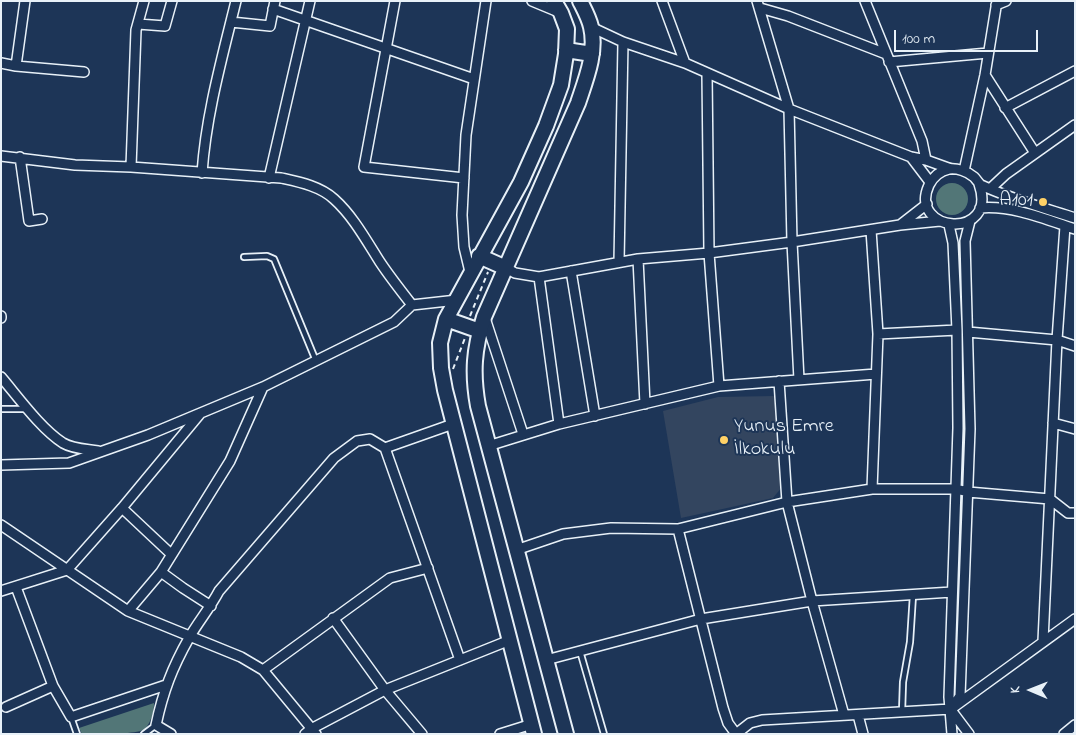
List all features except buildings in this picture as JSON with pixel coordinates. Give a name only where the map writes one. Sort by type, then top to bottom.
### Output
[{"type":"main road","points":[[566,734],[478,406],[474,381],[474,357],[484,317],[578,103],[590,68],[592,54],[591,27],[580,1]]},
{"type":"main road","points":[[533,729],[453,424],[441,368],[440,343],[446,318],[520,182],[546,126],[560,85],[566,50],[567,29],[558,7]]},
{"type":"main road","points":[[566,50],[592,54]]},
{"type":"main road","points":[[479,256],[506,268]]},
{"type":"main road","points":[[446,318],[480,331]]},
{"type":"street","points":[[16,66],[25,1]]},
{"type":"street","points":[[131,167],[136,30],[144,1]]},
{"type":"street","points":[[138,24],[165,26],[172,1]]},
{"type":"street","points":[[202,173],[204,139],[210,107],[236,1]]},
{"type":"street","points":[[269,178],[310,1]]},
{"type":"street","points":[[395,1],[364,166],[464,178]]},
{"type":"street","points":[[470,272],[464,247],[462,215],[466,135],[486,1]]},
{"type":"street","points":[[532,1],[558,7]]},
{"type":"street","points":[[662,1],[685,63]]},
{"type":"street","points":[[865,1],[922,141],[926,160]]},
{"type":"street","points":[[964,171],[985,75],[996,3],[1006,1]]},
{"type":"street","points":[[230,22],[270,26],[274,5],[306,20],[474,79]]},
{"type":"street","points":[[758,5],[888,58],[988,53]]},
{"type":"street","points":[[758,5],[789,109],[792,242],[799,380]]},
{"type":"street","points":[[591,27],[623,42],[685,63],[789,109],[910,157],[964,171],[974,177],[979,184],[982,200],[980,208],[970,221],[965,241],[970,429],[960,696],[951,709]]},
{"type":"street","points":[[619,262],[623,42]]},
{"type":"street","points":[[1,63],[84,72]]},
{"type":"street","points":[[1005,108],[1075,71]]},
{"type":"street","points":[[707,74],[709,252],[719,386]]},
{"type":"street","points":[[985,75],[1035,153]]},
{"type":"street","points":[[991,188],[1006,174],[1072,129]]},
{"type":"street","points":[[1,156],[75,166],[131,167],[298,181],[317,188],[334,198],[356,224],[388,273],[412,305]]},
{"type":"street","points":[[910,157],[930,182]]},
{"type":"street","points":[[20,158],[29,220],[42,219]]},
{"type":"street","points":[[951,169],[936,176],[930,182],[927,190],[927,204],[932,214],[945,223],[953,243],[957,330],[956,489],[949,697],[952,734]]},
{"type":"street","points":[[979,184],[1018,200],[1075,218]]},
{"type":"street","points":[[900,225],[927,204]]},
{"type":"street","points":[[980,208],[994,207],[1029,214],[1075,229]]},
{"type":"street","points":[[506,268],[515,273],[538,277],[638,259],[792,242],[900,225],[962,224],[970,221]]},
{"type":"street","points":[[1043,641],[1057,340],[1066,226]]},
{"type":"street","points":[[871,230],[878,334],[872,489]]},
{"type":"street","points":[[638,259],[645,404]]},
{"type":"street","points":[[571,271],[595,416]]},
{"type":"street","points":[[538,277],[559,424]]},
{"type":"street","points":[[1,465],[69,463],[148,434],[263,387],[394,322],[412,305],[456,300]]},
{"type":"street","points":[[484,317],[523,434]]},
{"type":"street","points":[[878,334],[957,330]]},
{"type":"street","points":[[968,332],[1057,340],[1075,346]]},
{"type":"street","points":[[488,446],[559,424],[719,386],[876,374]]},
{"type":"street","points":[[1,377],[42,424],[64,443],[81,449],[100,451]]},
{"type":"street","points":[[779,381],[787,502],[844,716]]},
{"type":"street","points":[[128,611],[161,572],[230,461],[263,387]]},
{"type":"street","points":[[1,591],[67,570],[122,508],[202,412]]},
{"type":"street","points":[[1053,423],[1075,429]]},
{"type":"street","points":[[385,448],[453,424]]},
{"type":"street","points":[[171,734],[156,725],[160,704],[166,684],[190,636],[219,591],[334,458],[357,441],[370,439],[385,448],[460,660]]},
{"type":"street","points":[[516,550],[563,534],[611,528],[678,529],[787,502],[872,489],[956,489],[968,492],[1050,499],[1068,512],[1075,513]]},
{"type":"street","points":[[122,508],[171,554]]},
{"type":"street","points":[[1,525],[128,611],[241,657],[263,670],[311,732],[385,690],[510,640]]},
{"type":"street","points":[[678,529],[723,708],[728,723],[736,734],[745,726],[756,721],[951,709],[1075,619]]},
{"type":"street","points":[[263,670],[390,578],[428,568]]},
{"type":"street","points":[[161,572],[211,606]]},
{"type":"street","points":[[16,587],[53,686],[71,718],[166,684]]},
{"type":"street","points":[[546,660],[701,619],[812,601],[952,592]]},
{"type":"street","points":[[333,618],[385,690],[422,734]]},
{"type":"street","points":[[6,707],[53,686]]},
{"type":"street","points":[[951,709],[969,734]]},
{"type":"street","points":[[858,715],[864,734]]},
{"type":"street","points":[[1064,734],[1075,725]]},
{"type":"street","points":[[500,734],[533,729]]},
{"type":"lane","points":[[244,257],[267,256],[274,259],[316,361]]},
{"type":"lane","points":[[1,409],[28,408]]},
{"type":"lane","points":[[902,712],[903,682],[910,642],[913,594]]},
{"type":"lane","points":[[580,651],[604,734]]},
{"type":"lane","points":[[71,718],[77,734]]},
{"type":"lane","points":[[144,734],[156,725]]},
{"type":"shaded area","name":"Yunus Emre İlkokulu","points":[[775,396],[783,469],[782,487],[773,498],[681,518],[663,411],[718,397]]},
{"type":"green space","points":[[952,183],[964,187],[968,199],[964,211],[952,215],[940,211],[936,199],[940,187]]},
{"type":"green space","points":[[154,703],[149,723],[145,729],[140,731],[115,734],[82,734],[79,728]]},
{"type":"place","name":"A101","points":[[1043,202]]},
{"type":"place","name":"Yunus Emre İlkokulu","points":[[724,440]]}]
